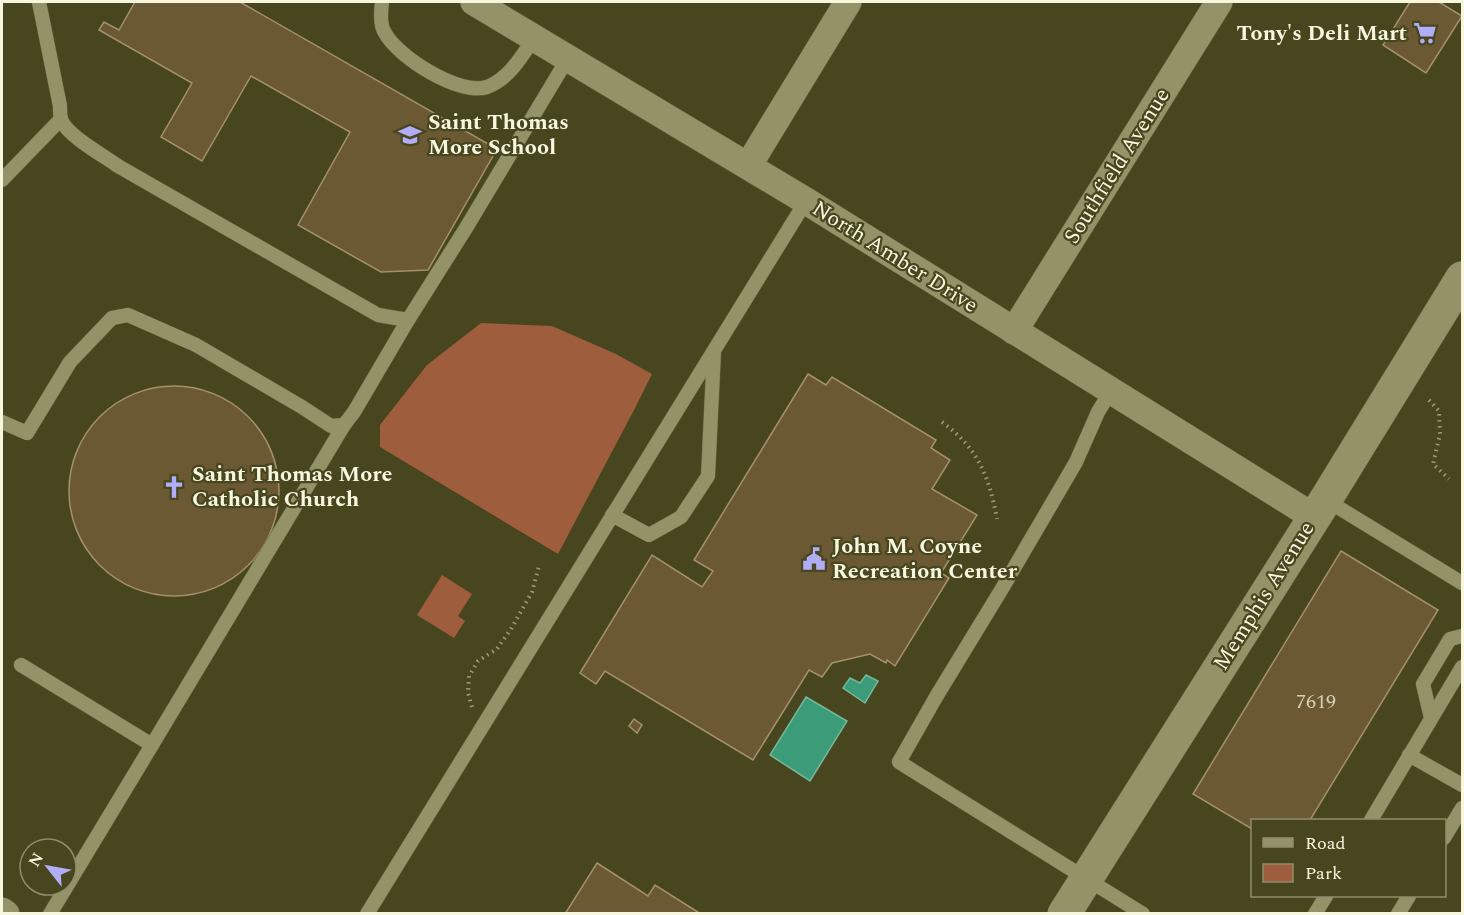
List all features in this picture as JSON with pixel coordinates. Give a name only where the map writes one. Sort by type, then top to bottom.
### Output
[{"type":"main road","name":"Memphis Avenue","points":[[1064,914],[1460,287]]},
{"type":"street","name":"North Amber Drive","points":[[474,2],[806,201],[1111,391],[1320,508]]},
{"type":"street","points":[[748,166],[848,2]]},
{"type":"street","name":"Southfield Avenue","points":[[1014,331],[1219,2]]},
{"type":"street","points":[[2,911],[6,914]]},
{"type":"lane","points":[[39,2],[61,119],[79,140],[128,172],[378,315],[408,320]]},
{"type":"lane","points":[[382,2],[383,32],[399,51],[413,62],[451,83],[484,88],[496,83],[516,64],[534,38]]},
{"type":"lane","points":[[50,914],[568,58]]},
{"type":"lane","points":[[2,180],[61,119]]},
{"type":"lane","points":[[367,914],[806,201]]},
{"type":"lane","points":[[2,422],[27,433],[70,362],[112,318],[128,315],[195,345],[331,426],[344,425]]},
{"type":"lane","points":[[612,515],[649,535],[681,517],[708,476],[715,348]]},
{"type":"lane","points":[[1111,391],[1098,412],[1076,462],[899,762],[1143,914]]},
{"type":"lane","points":[[1320,508],[1462,583]]},
{"type":"lane","points":[[1431,718],[1423,684],[1450,639],[1462,636]]},
{"type":"lane","points":[[21,665],[152,745]]},
{"type":"lane","points":[[1372,819],[1462,667]]},
{"type":"lane","points":[[1409,755],[1462,785]]},
{"type":"lane","points":[[1446,835],[1462,808]]},
{"type":"lane","points":[[1316,914],[1325,897]]},
{"type":"lane","points":[[1398,914],[1408,897]]},
{"type":"path","points":[[1429,400],[1439,411],[1440,434],[1433,464],[1449,478]]},
{"type":"path","points":[[942,422],[966,443],[982,467],[993,498],[997,519]]},
{"type":"path","points":[[473,708],[468,693],[469,676],[478,661],[497,649],[511,629],[531,592],[539,566]]},
{"type":"green space","points":[[481,323],[552,326],[616,354],[652,374],[558,554],[380,447],[380,425],[427,365]]},
{"type":"green space","points":[[442,575],[472,594],[458,616],[465,621],[454,638],[417,615]]},
{"type":"shaded area","points":[[866,675],[878,681],[865,703],[843,688],[850,678],[860,683]]},
{"type":"shaded area","points":[[806,697],[847,721],[810,781],[770,755]]},
{"type":"building","name":"Saint Thomas More School","points":[[135,2],[240,2],[497,149],[428,270],[381,272],[298,225],[350,132],[251,76],[202,161],[161,137],[192,83],[99,30],[104,22],[119,30]]},
{"type":"building","points":[[1410,2],[1439,2],[1462,16],[1426,73],[1383,45]]},
{"type":"building","points":[[808,374],[826,385],[832,377],[936,440],[931,448],[950,460],[932,489],[977,515],[941,573],[949,578],[895,666],[887,660],[886,663],[870,654],[832,663],[822,677],[809,670],[753,760],[605,671],[596,684],[580,673],[652,555],[702,587],[713,571],[694,560]]},
{"type":"building","name":"Saint Thomas More Catholic Church","points":[[164,386],[184,386],[205,390],[224,398],[255,424],[267,441],[275,460],[279,491],[275,522],[267,541],[241,572],[224,584],[205,592],[184,596],[164,596],[143,592],[124,584],[93,558],[81,541],[73,522],[69,501],[69,481],[73,460],[81,441],[107,410],[124,398],[143,390]]},
{"type":"building","points":[[1341,551],[1438,610],[1311,819],[1251,819],[1251,828],[1193,794]]},
{"type":"building","points":[[634,719],[642,725],[637,733],[629,726]]},
{"type":"building","points":[[597,863],[648,896],[655,885],[701,914],[565,914]]},
{"type":"place","name":"Tony's Deli Mart","points":[[1425,33]]},
{"type":"place","name":"Saint Thomas More School","points":[[410,135]]},
{"type":"place","name":"Saint Thomas More Catholic Church","points":[[174,487]]},
{"type":"place","name":"John M. Coyne Recreation Center","points":[[814,559]]}]
